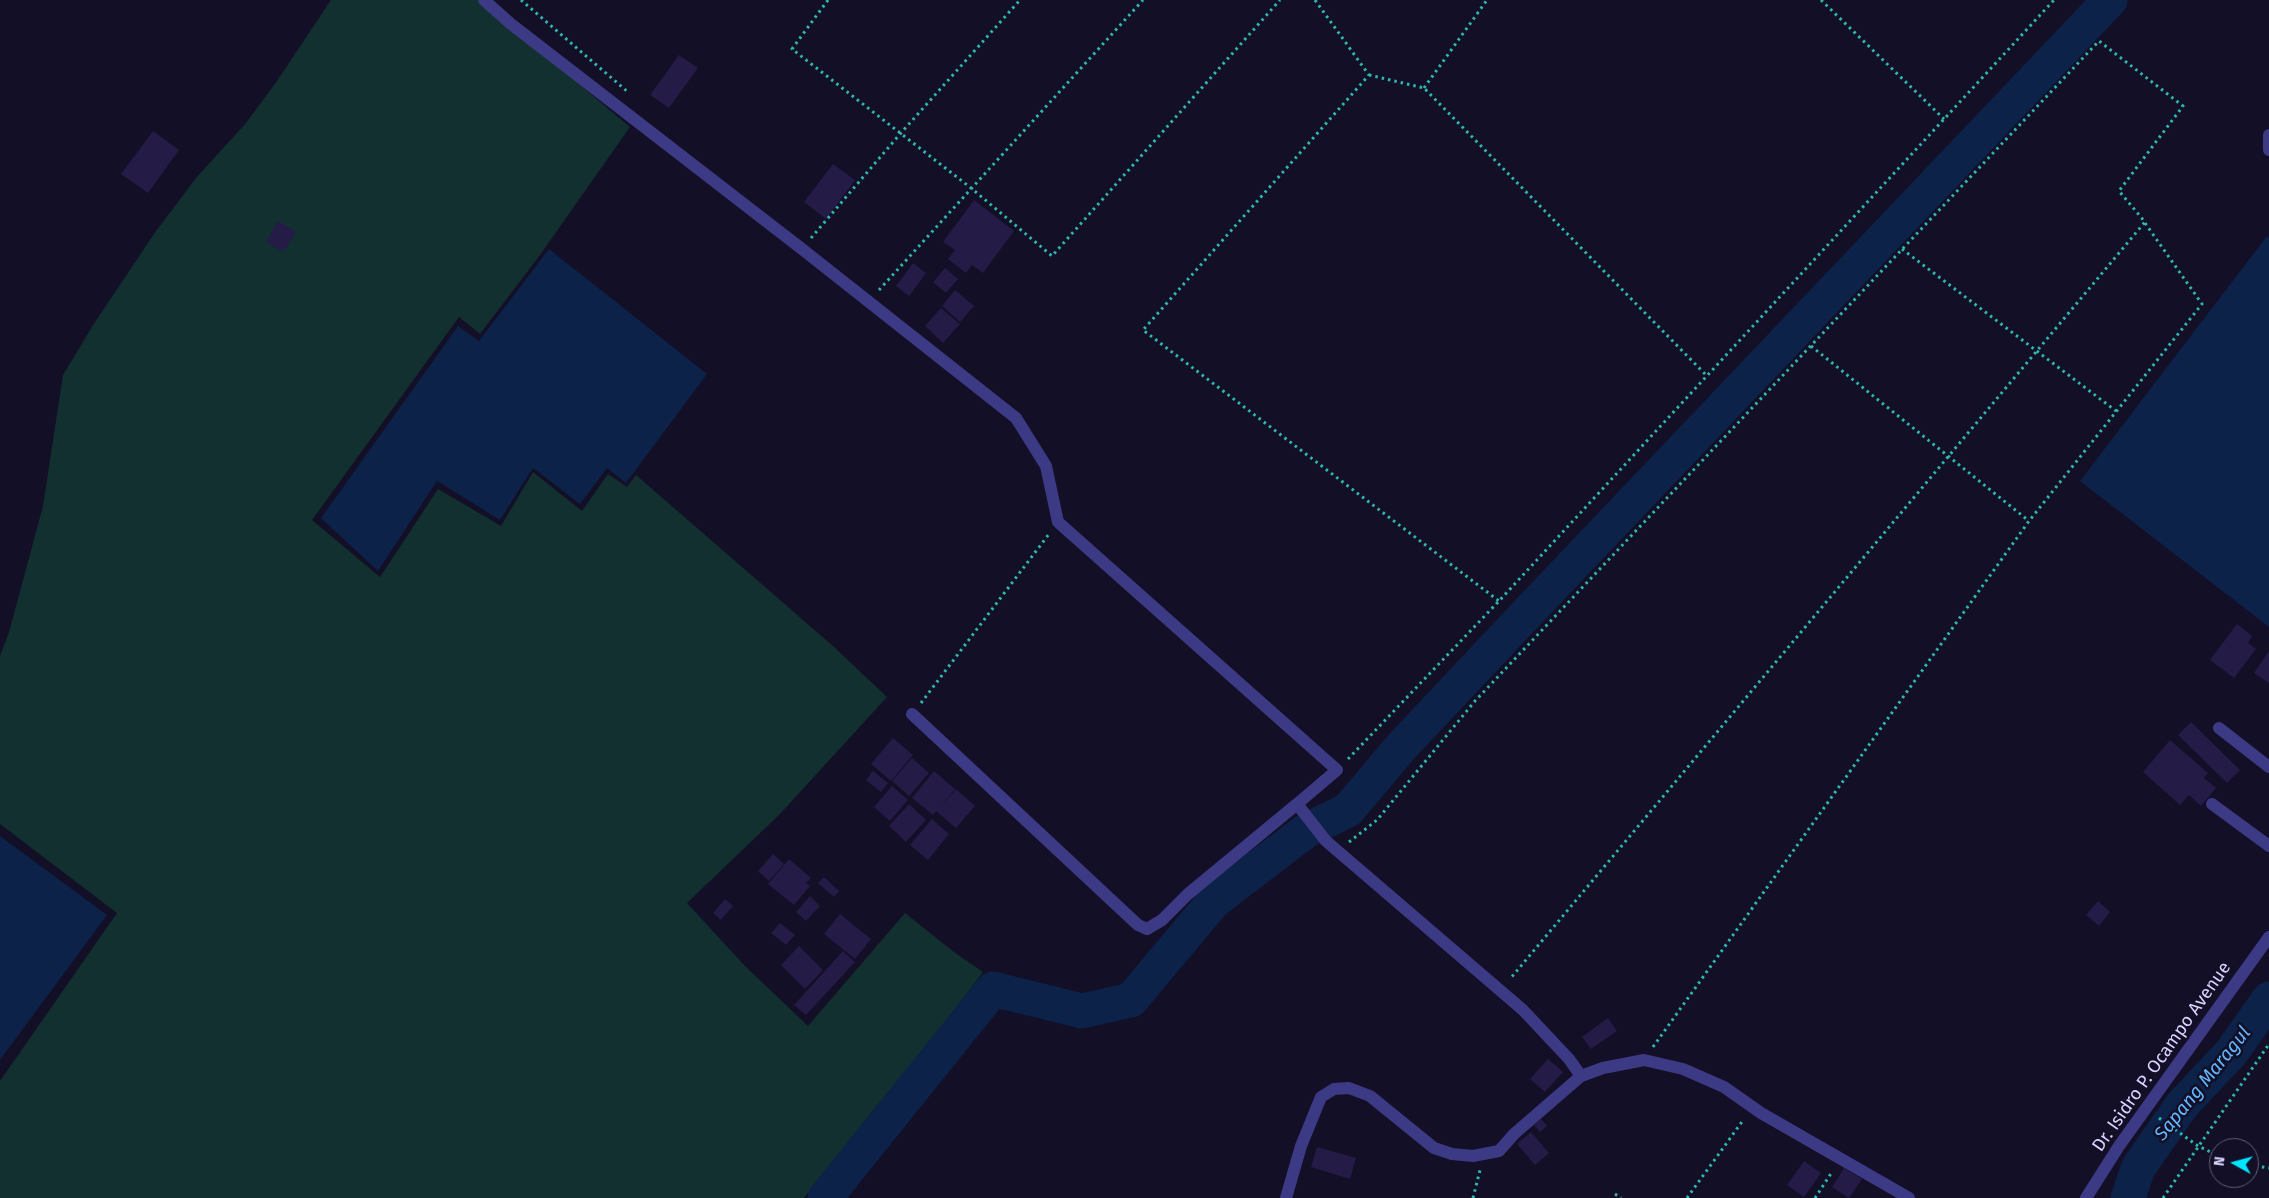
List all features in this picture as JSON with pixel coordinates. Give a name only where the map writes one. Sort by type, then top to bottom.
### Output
[{"type":"street","points":[[484,0],[511,24],[870,302],[1016,418],[1046,466],[1058,522],[1337,770],[1300,809],[1195,888],[1162,920],[1147,929],[1138,925],[912,714]]},
{"type":"street","points":[[2269,135],[2269,150]]},
{"type":"street","points":[[2219,728],[2269,767]]},
{"type":"street","points":[[2212,804],[2269,846]]},
{"type":"street","points":[[1300,809],[1326,841],[1337,851],[1523,1010],[1569,1059],[1581,1076]]},
{"type":"street","name":"Dr. Isidro P. Ocampo Avenue","points":[[2086,1198],[2125,1138],[2269,938]]},
{"type":"street","points":[[1286,1198],[1301,1146],[1321,1097],[1334,1089],[1349,1088],[1370,1096],[1434,1148],[1452,1154],[1473,1156],[1499,1151],[1514,1134],[1581,1076],[1603,1068],[1644,1060],[1692,1073],[1724,1087],[1753,1107],[1906,1197]]},
{"type":"path","points":[[828,0],[792,49],[971,188],[1052,256],[1280,0]]},
{"type":"path","points":[[802,249],[900,134],[1020,0]]},
{"type":"path","points":[[870,302],[971,188],[1143,0]]},
{"type":"path","points":[[1315,0],[1369,75],[1424,88],[1708,376]]},
{"type":"path","points":[[1424,88],[1487,0]]},
{"type":"path","points":[[1821,0],[1944,119]]},
{"type":"path","points":[[1337,770],[1499,601],[2054,0]]},
{"type":"path","points":[[1337,851],[1377,820],[1475,701],[2099,41],[2183,106],[2119,191],[2145,222],[2202,304],[2029,521],[1644,1060]]},
{"type":"path","points":[[1369,75],[1143,330],[1499,601]]},
{"type":"path","points":[[1500,991],[2145,222]]},
{"type":"path","points":[[1902,249],[2116,411]]},
{"type":"path","points":[[1811,346],[2029,521]]},
{"type":"path","points":[[912,714],[1058,522]]},
{"type":"path","points":[[2163,1198],[2269,1044]]},
{"type":"path","points":[[1687,1198],[1753,1107]]},
{"type":"path","points":[[2155,1115],[2198,1146],[2209,1151]]},
{"type":"path","points":[[1473,1198],[1484,1154]]},
{"type":"path","points":[[1816,1198],[1841,1159]]},
{"type":"path","points":[[1615,1194],[1621,1198]]},
{"type":"green space","points":[[331,0],[484,0],[510,26],[630,127],[540,255],[480,334],[459,317],[312,520],[380,577],[438,489],[501,526],[533,472],[582,511],[608,474],[627,487],[636,475],[833,646],[887,697],[780,814],[687,903],[744,965],[808,1026],[905,913],[954,952],[983,972],[934,1038],[870,1114],[804,1198],[0,1198],[0,1081],[117,913],[0,824],[0,656],[9,632],[43,506],[63,375],[95,322],[156,231],[196,178],[246,123],[277,81]]},
{"type":"water","points":[[2267,236],[2269,238],[2269,627],[2080,481]]},
{"type":"water","points":[[549,249],[707,374],[626,483],[607,468],[580,504],[533,468],[500,520],[437,481],[378,571],[321,518],[458,326],[479,341]]},
{"type":"water","points":[[0,836],[107,915],[0,1060]]},
{"type":"building","points":[[679,55],[698,68],[669,108],[650,95]]},
{"type":"building","points":[[153,131],[179,150],[148,193],[121,174]]},
{"type":"building","points":[[833,164],[855,180],[826,219],[804,202]]},
{"type":"building","points":[[974,200],[1014,231],[983,273],[972,265],[966,273],[948,259],[955,250],[943,242]]},
{"type":"building","points":[[278,221],[296,232],[283,252],[266,242]]},
{"type":"building","points":[[913,263],[926,273],[909,296],[896,286]]},
{"type":"building","points":[[945,268],[958,279],[946,293],[933,282]]},
{"type":"building","points":[[955,290],[974,306],[960,322],[942,306]]},
{"type":"building","points":[[941,308],[960,324],[943,343],[925,326]]},
{"type":"building","points":[[2237,624],[2252,636],[2248,643],[2256,649],[2234,678],[2210,660]]},
{"type":"building","points":[[2269,651],[2269,683],[2254,673]]},
{"type":"building","points":[[2191,722],[2240,770],[2227,783],[2178,735]]},
{"type":"building","points":[[893,738],[913,755],[891,781],[871,764]]},
{"type":"building","points":[[2170,740],[2208,773],[2204,778],[2216,788],[2201,806],[2189,795],[2180,805],[2143,772]]},
{"type":"building","points":[[912,758],[929,773],[909,796],[892,781]]},
{"type":"building","points":[[873,771],[888,783],[881,792],[866,780]]},
{"type":"building","points":[[934,771],[955,789],[941,807],[956,789],[975,806],[956,828],[936,811],[933,815],[912,798]]},
{"type":"building","points":[[892,786],[908,800],[890,821],[874,807]]},
{"type":"building","points":[[909,804],[926,820],[906,842],[889,826]]},
{"type":"building","points":[[932,819],[949,834],[928,860],[910,845]]},
{"type":"building","points":[[773,854],[784,864],[769,881],[758,871]]},
{"type":"building","points":[[789,859],[811,878],[806,883],[810,886],[794,905],[768,884]]},
{"type":"building","points":[[824,877],[839,891],[834,897],[818,883]]},
{"type":"building","points":[[810,896],[820,906],[806,921],[796,912]]},
{"type":"building","points":[[725,899],[733,906],[721,920],[713,913]]},
{"type":"building","points":[[2098,901],[2110,912],[2099,926],[2086,915]]},
{"type":"building","points":[[840,914],[871,939],[855,959],[824,934]]},
{"type":"building","points":[[780,923],[795,935],[786,945],[771,933]]},
{"type":"building","points":[[799,946],[823,970],[805,989],[781,965]]},
{"type":"building","points":[[843,951],[855,962],[806,1015],[794,1005]]},
{"type":"building","points":[[1608,1018],[1617,1031],[1591,1049],[1582,1037]]},
{"type":"building","points":[[1548,1059],[1563,1072],[1545,1092],[1530,1079]]},
{"type":"building","points":[[1541,1119],[1547,1126],[1540,1132],[1534,1125]]},
{"type":"building","points":[[1531,1132],[1549,1153],[1535,1165],[1517,1144]]},
{"type":"building","points":[[1317,1147],[1356,1158],[1350,1179],[1311,1167]]},
{"type":"building","points":[[1804,1161],[1821,1173],[1804,1197],[1787,1185]]},
{"type":"building","points":[[1844,1168],[1862,1179],[1849,1198],[1832,1187]]},
{"type":"waterway","points":[[825,1198],[993,989],[1082,1011],[1131,1000],[1214,901],[1307,830],[1348,810],[1402,746],[2110,0]]},
{"type":"waterway","name":"Sapang Maragul","points":[[2128,1198],[2138,1168],[2182,1105],[2231,1053],[2269,999]]}]
